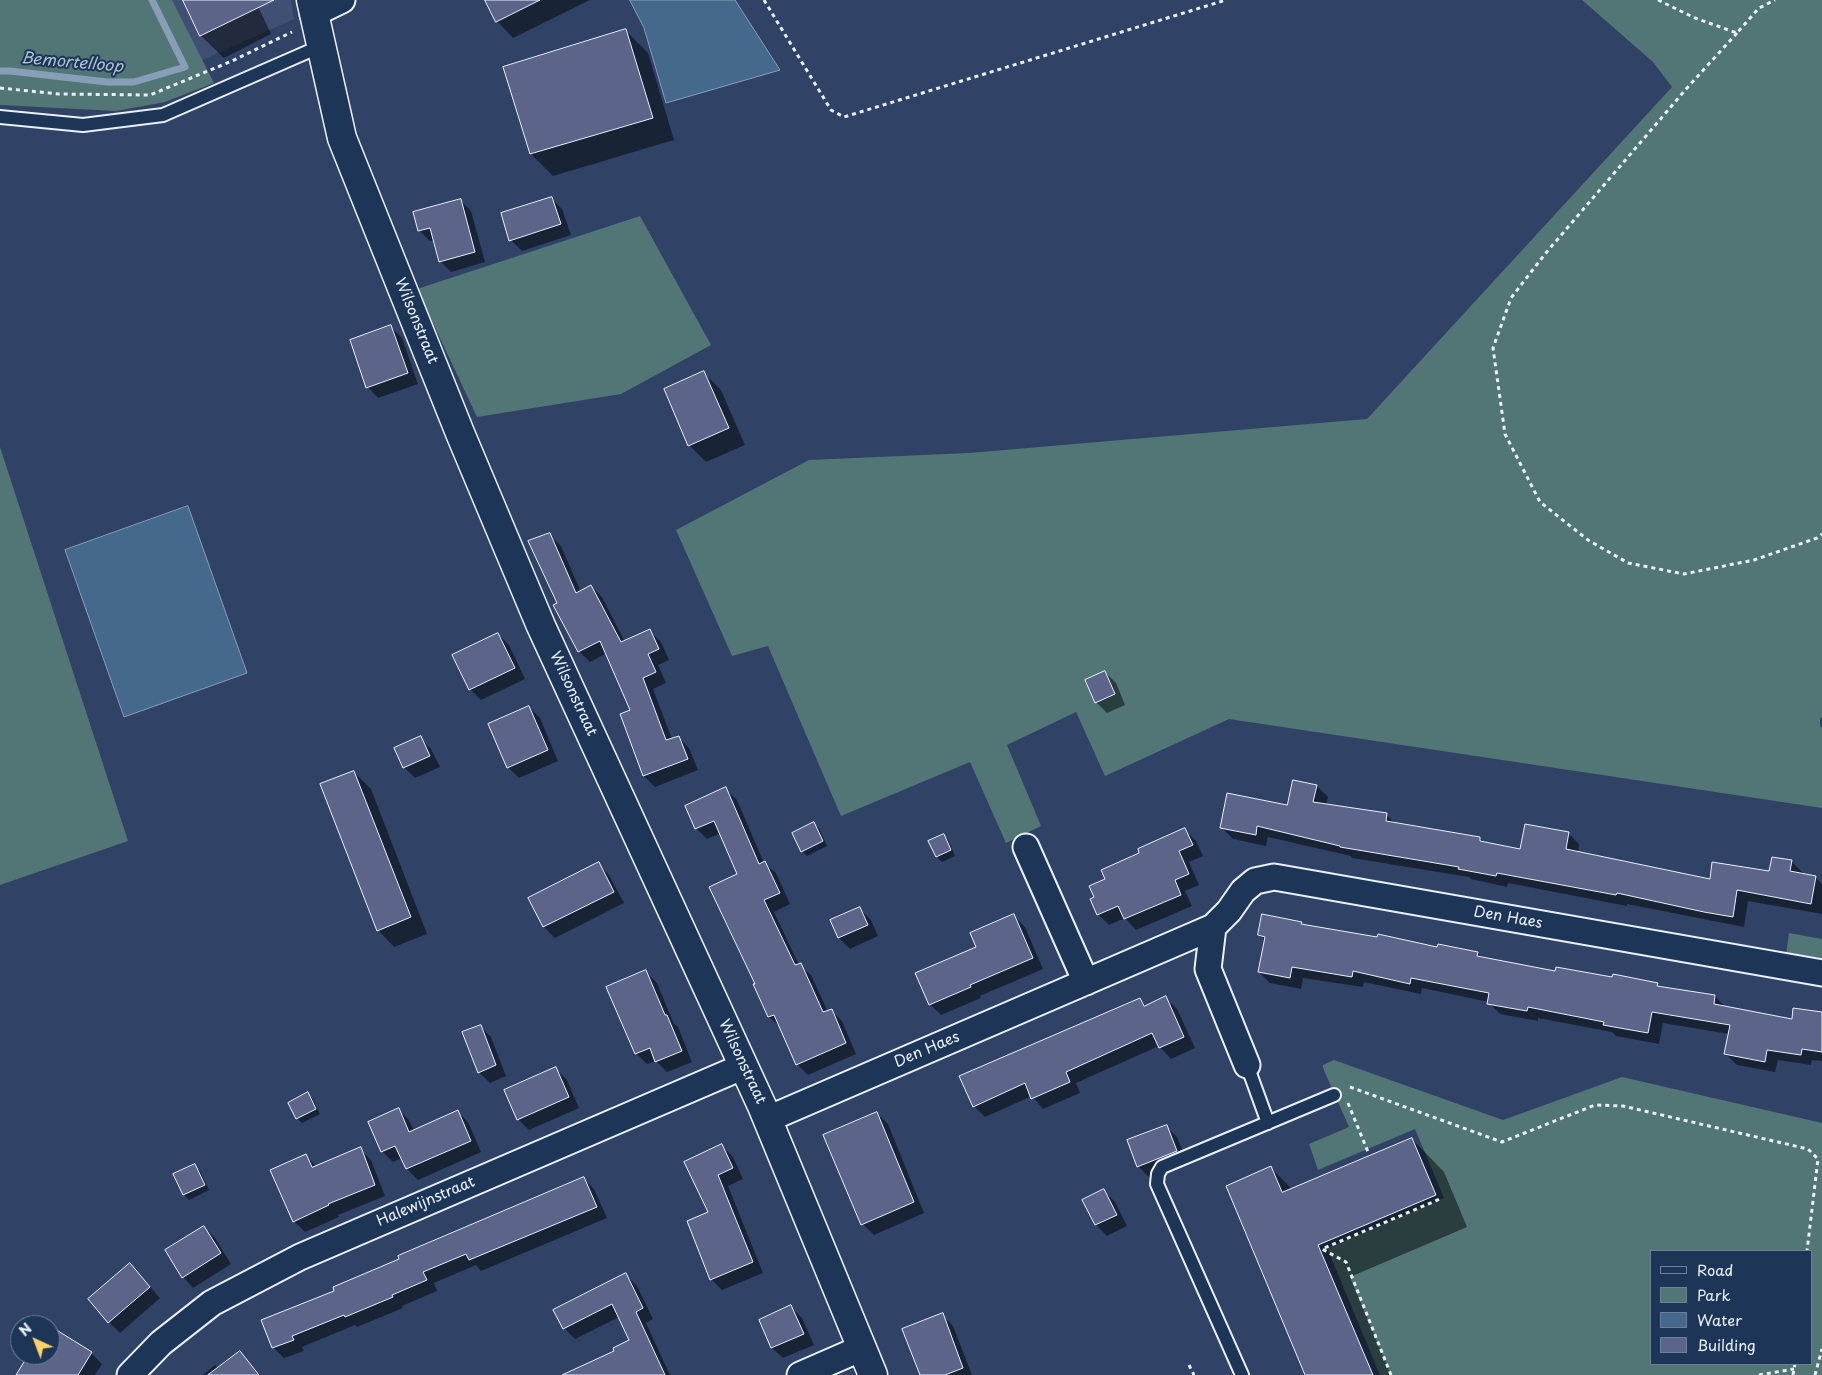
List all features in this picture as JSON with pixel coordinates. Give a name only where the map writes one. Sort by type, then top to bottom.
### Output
[{"type":"street","points":[[315,20],[342,0]]},
{"type":"street","name":"Wilsonstraat","points":[[315,20],[342,138],[460,433],[542,626],[768,1119],[873,1375]]},
{"type":"street","points":[[1026,847],[1086,982]]},
{"type":"street","name":"Den Haes","points":[[768,1119],[1213,927],[1229,911],[1243,891],[1255,881],[1274,877],[1822,973]]},
{"type":"street","points":[[1213,927],[1208,970],[1247,1065]]},
{"type":"street","name":"Halewijnstraat","points":[[130,1375],[161,1343],[212,1303],[300,1257],[744,1066]]},
{"type":"street","points":[[800,1375],[862,1348]]},
{"type":"lane","points":[[0,117],[83,125],[163,115],[315,20]]},
{"type":"lane","points":[[1247,1065],[1268,1123]]},
{"type":"lane","points":[[1242,1375],[1157,1184],[1158,1174],[1162,1167],[1338,1093]]},
{"type":"path","points":[[764,0],[831,110],[844,117],[1226,0]]},
{"type":"path","points":[[1658,0],[1695,18],[1737,33]]},
{"type":"path","points":[[1775,0],[1759,8],[1674,103],[1545,254],[1510,298],[1493,348],[1505,434],[1540,502],[1588,540],[1628,563],[1684,574],[1754,560],[1817,538],[1822,534]]},
{"type":"path","points":[[0,88],[59,94],[150,95],[232,61],[315,20]]},
{"type":"path","points":[[1368,1152],[1338,1093],[1349,1087],[1502,1142],[1595,1105],[1623,1106],[1808,1149],[1818,1159],[1807,1250]]},
{"type":"path","points":[[1391,1375],[1346,1262],[1322,1249],[1440,1199]]},
{"type":"path","points":[[1815,1375],[1822,1349]]},
{"type":"path","points":[[1189,1365],[1194,1375]]},
{"type":"path","points":[[1793,1375],[1795,1365]]},
{"type":"path","points":[[1759,1375],[1794,1369]]},
{"type":"shaded area","points":[[172,0],[291,0],[294,19],[202,60]]},
{"type":"green space","points":[[0,0],[172,0],[214,83],[165,102],[116,111],[0,105]]},
{"type":"green space","points":[[1582,0],[1822,0],[1822,717],[1820,719],[1820,726],[1822,728],[1822,808],[1229,719],[1105,776],[1076,712],[1007,745],[1041,826],[1006,843],[970,762],[841,816],[768,646],[732,656],[676,530],[809,460],[969,453],[1367,419],[1672,87],[1653,62]]},
{"type":"green space","points":[[640,216],[711,345],[621,394],[477,417],[417,289]]},
{"type":"green space","points":[[0,447],[128,841],[0,885]]},
{"type":"green space","points":[[1789,933],[1822,939],[1822,962],[1786,955]]},
{"type":"green space","points":[[1334,1060],[1503,1120],[1622,1077],[1822,1123],[1822,1375],[1380,1375],[1327,1248],[1444,1198],[1415,1129],[1318,1170],[1309,1144],[1349,1127],[1323,1065]]},
{"type":"water","points":[[630,0],[735,0],[780,70],[666,103],[644,28]]},
{"type":"water","points":[[188,506],[247,673],[124,717],[65,550]]},
{"type":"building","points":[[183,0],[274,0],[200,36]]},
{"type":"building","points":[[485,0],[540,0],[496,22]]},
{"type":"building","points":[[626,29],[653,118],[530,154],[503,67]]},
{"type":"building","points":[[552,197],[561,224],[509,241],[501,213]]},
{"type":"building","points":[[461,199],[475,252],[439,262],[430,228],[418,231],[413,212]]},
{"type":"building","points":[[391,325],[408,373],[366,388],[350,340]]},
{"type":"building","points":[[704,371],[729,428],[688,446],[664,389]]},
{"type":"building","points":[[550,533],[576,593],[591,585],[621,642],[650,629],[659,649],[648,654],[656,672],[643,678],[666,740],[679,736],[688,759],[643,776],[620,714],[630,710],[600,641],[578,652],[553,605],[557,603],[528,541]]},
{"type":"building","points":[[498,633],[515,668],[469,690],[452,655]]},
{"type":"building","points":[[1105,671],[1115,694],[1095,703],[1085,680]]},
{"type":"building","points":[[529,706],[548,750],[507,768],[488,724]]},
{"type":"building","points":[[421,736],[430,756],[403,768],[394,748]]},
{"type":"building","points":[[354,771],[411,917],[377,931],[320,784]]},
{"type":"building","points":[[1293,780],[1317,785],[1313,802],[1387,813],[1386,821],[1480,837],[1480,841],[1520,849],[1525,824],[1569,832],[1566,849],[1710,879],[1712,862],[1769,871],[1772,857],[1792,860],[1790,871],[1816,876],[1811,904],[1737,890],[1733,917],[1617,893],[1616,895],[1497,873],[1496,876],[1458,869],[1459,867],[1340,847],[1257,826],[1256,835],[1220,828],[1227,793],[1287,805]]},
{"type":"building","points":[[726,787],[759,864],[765,861],[780,893],[764,900],[795,965],[801,963],[823,1012],[832,1009],[846,1043],[796,1065],[774,1015],[768,1017],[753,984],[755,984],[709,887],[737,874],[714,821],[695,829],[685,806]]},
{"type":"building","points":[[814,822],[823,841],[801,852],[792,833]]},
{"type":"building","points":[[1185,828],[1193,845],[1179,851],[1189,874],[1175,880],[1181,895],[1124,919],[1118,906],[1097,915],[1090,899],[1094,897],[1089,886],[1105,879],[1101,870],[1139,853],[1138,849]]},
{"type":"building","points":[[944,834],[951,850],[936,857],[928,841]]},
{"type":"building","points":[[599,862],[614,892],[543,927],[528,898]]},
{"type":"building","points":[[860,907],[868,925],[838,938],[830,920]]},
{"type":"building","points":[[1014,914],[1033,958],[929,1005],[915,973],[976,947],[970,933]]},
{"type":"building","points":[[1262,914],[1302,922],[1301,924],[1377,937],[1378,934],[1437,947],[1438,944],[1478,952],[1477,956],[1555,971],[1556,967],[1612,977],[1613,974],[1658,983],[1657,986],[1715,995],[1714,1004],[1792,1019],[1793,1008],[1822,1012],[1822,1052],[1802,1049],[1801,1055],[1767,1050],[1765,1062],[1724,1054],[1730,1025],[1652,1012],[1648,1033],[1603,1025],[1604,1022],[1528,1007],[1527,1011],[1487,1004],[1489,993],[1411,978],[1410,984],[1353,971],[1352,977],[1292,967],[1290,978],[1258,972],[1265,937],[1258,935]]},
{"type":"building","points":[[646,970],[682,1051],[655,1062],[650,1048],[635,1054],[606,987]]},
{"type":"building","points":[[1166,996],[1184,1037],[1159,1048],[1152,1033],[1066,1072],[1070,1082],[1031,1099],[1025,1083],[973,1107],[959,1076],[1140,998],[1144,1006]]},
{"type":"building","points":[[481,1025],[496,1065],[478,1073],[462,1032]]},
{"type":"building","points":[[556,1067],[569,1097],[517,1120],[504,1090]]},
{"type":"building","points":[[308,1092],[316,1109],[296,1119],[288,1103]]},
{"type":"building","points":[[399,1108],[409,1132],[458,1110],[471,1141],[406,1169],[395,1146],[381,1152],[368,1122]]},
{"type":"building","points":[[877,1112],[914,1202],[861,1225],[823,1135]]},
{"type":"building","points":[[1167,1125],[1177,1151],[1137,1167],[1127,1140]]},
{"type":"building","points":[[1412,1138],[1436,1195],[1318,1245],[1373,1375],[1305,1375],[1226,1186],[1271,1166],[1282,1192]]},
{"type":"building","points":[[722,1144],[733,1168],[718,1175],[753,1262],[710,1280],[687,1221],[708,1212],[684,1162]]},
{"type":"building","points":[[361,1147],[375,1185],[328,1204],[293,1222],[270,1170],[306,1154],[312,1167]]},
{"type":"building","points":[[195,1164],[205,1185],[183,1195],[173,1174]]},
{"type":"building","points":[[584,1177],[597,1207],[469,1260],[466,1254],[423,1272],[427,1280],[392,1295],[393,1297],[345,1317],[344,1315],[292,1336],[294,1340],[272,1348],[261,1320],[334,1291],[333,1287],[399,1259],[398,1256]]},
{"type":"building","points":[[1104,1189],[1117,1215],[1095,1225],[1082,1200]]},
{"type":"building","points":[[204,1226],[221,1253],[182,1278],[165,1250]]},
{"type":"building","points":[[130,1263],[150,1287],[108,1323],[88,1299]]},
{"type":"building","points":[[626,1273],[643,1308],[636,1312],[665,1375],[562,1375],[614,1351],[613,1348],[629,1340],[612,1304],[563,1329],[553,1310]]},
{"type":"building","points":[[791,1305],[804,1334],[771,1348],[759,1320]]},
{"type":"building","points":[[943,1313],[963,1368],[945,1375],[920,1375],[902,1329]]},
{"type":"building","points":[[60,1332],[92,1352],[78,1375],[16,1375],[22,1365],[60,1365]]},
{"type":"building","points":[[240,1351],[259,1375],[208,1375]]},
{"type":"waterway","name":"Bemortelloop","points":[[0,71],[107,82],[134,82],[185,67],[152,0]]}]
